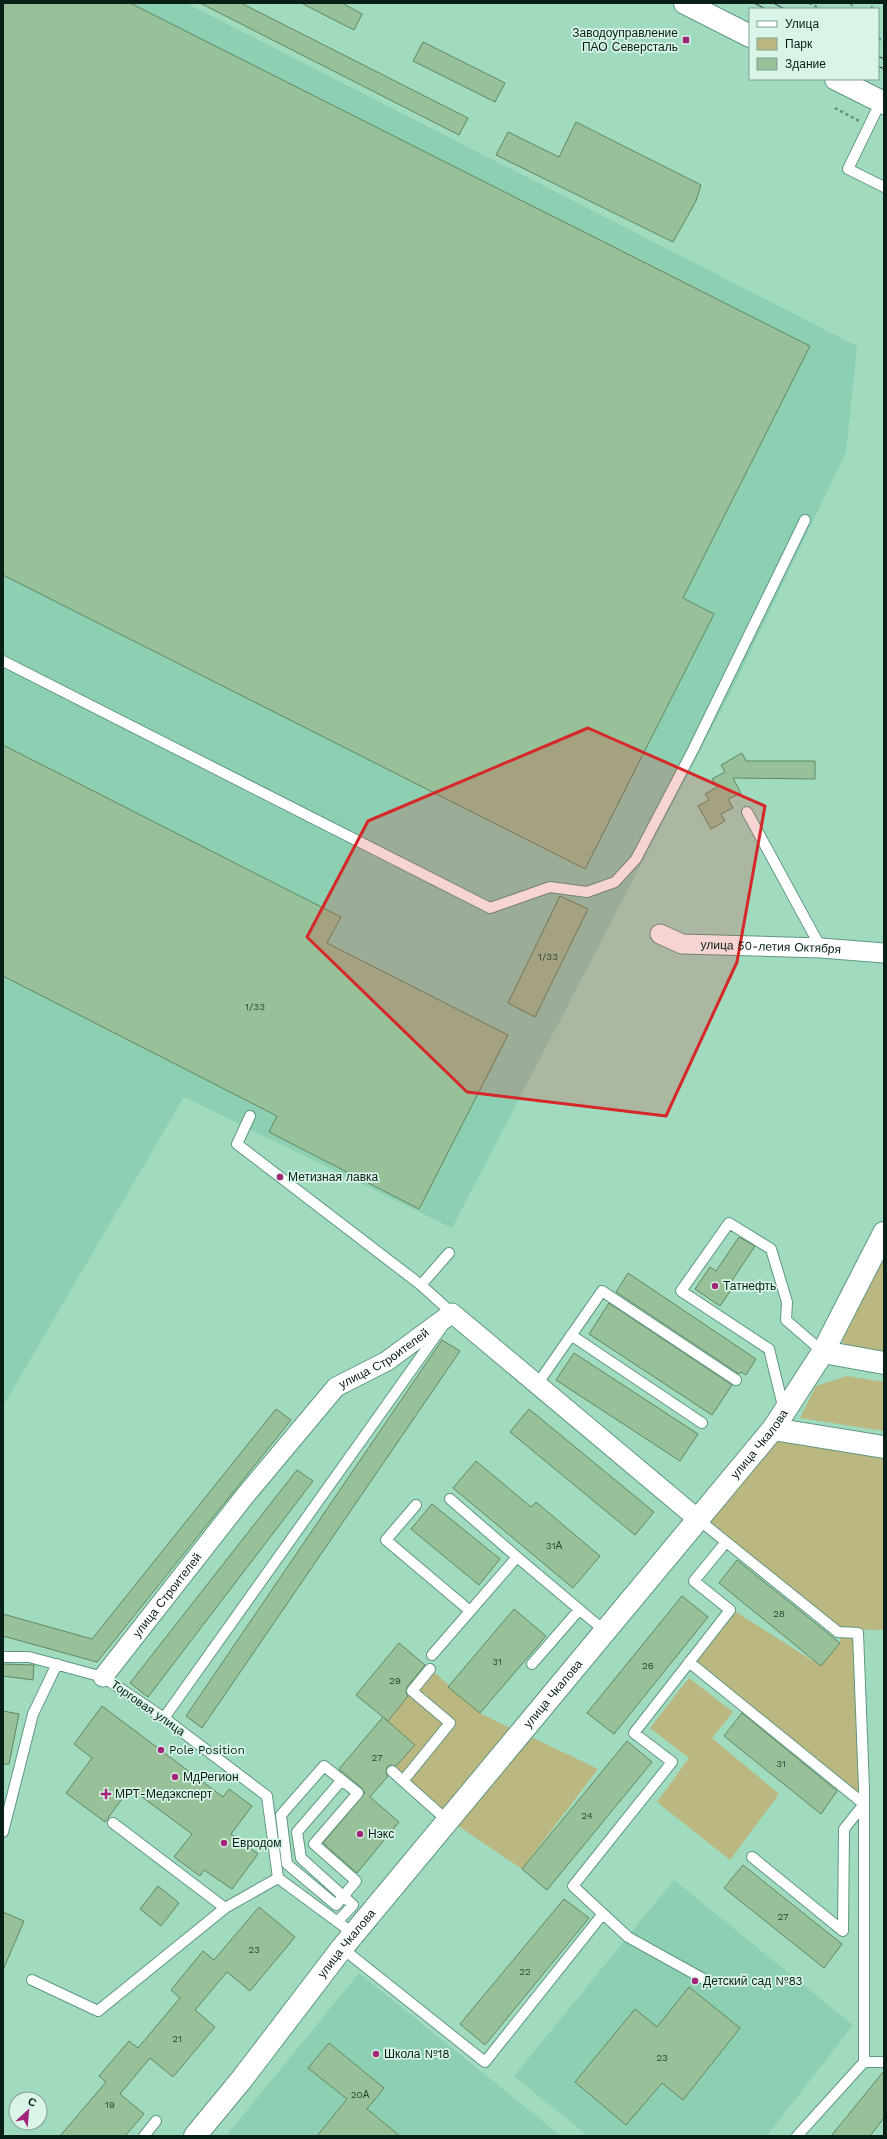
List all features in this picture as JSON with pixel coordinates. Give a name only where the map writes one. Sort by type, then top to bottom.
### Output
[{"type":"street","points":[[685,3],[749,35]]},
{"type":"street","points":[[838,80],[882,102]]},
{"type":"street","name":"улица 50-летия Октября","points":[[660,934],[682,944],[821,948],[884,953]]},
{"type":"street","name":"улица Чкалова","points":[[195,2136],[242,2079],[345,1935],[448,1821],[699,1520],[779,1421],[823,1352],[884,1233]]},
{"type":"street","points":[[452,1313],[536,1386],[699,1520]]},
{"type":"street","name":"улица Строителей","points":[[103,1677],[244,1497],[336,1387],[387,1361],[452,1313]]},
{"type":"street","points":[[823,1352],[884,1364]]},
{"type":"street","points":[[779,1421],[884,1447]]},
{"type":"lane","points":[[882,102],[848,169],[884,187]]},
{"type":"lane","points":[[3,661],[490,908],[550,887],[587,892],[615,882],[636,859],[693,750],[805,520]]},
{"type":"lane","points":[[747,812],[821,948]]},
{"type":"lane","points":[[164,1718],[452,1313],[422,1285],[236,1144],[250,1116]]},
{"type":"lane","points":[[779,1421],[769,1349],[681,1291],[729,1223],[770,1249],[787,1302],[786,1320],[823,1352]]},
{"type":"lane","points":[[422,1285],[449,1253]]},
{"type":"lane","points":[[536,1386],[602,1291],[736,1380]]},
{"type":"lane","points":[[571,1335],[702,1423]]},
{"type":"lane","points":[[450,1499],[606,1632]]},
{"type":"lane","points":[[416,1505],[386,1540],[470,1611]]},
{"type":"lane","points":[[699,1520],[838,1632],[858,1633],[864,1804],[864,2062],[797,2136]]},
{"type":"lane","points":[[709,1982],[628,1938],[573,1886],[672,1762],[634,1733],[730,1610],[694,1581],[726,1542]]},
{"type":"lane","points":[[432,1655],[517,1557]]},
{"type":"lane","points":[[532,1664],[579,1610]]},
{"type":"lane","name":"Торговая улица","points":[[3,1657],[29,1657],[103,1677],[164,1718],[267,1796],[278,1878]]},
{"type":"lane","points":[[689,1662],[864,1804]]},
{"type":"lane","points":[[3,1832],[33,1714],[57,1664]]},
{"type":"lane","points":[[403,1781],[450,1723],[412,1691],[430,1669]]},
{"type":"lane","points":[[324,1766],[341,1781],[358,1793],[314,1844],[356,1881],[336,1905],[286,1864],[281,1815],[324,1766]]},
{"type":"lane","points":[[392,1772],[448,1821]]},
{"type":"lane","points":[[341,1781],[297,1832],[301,1858],[353,1905],[345,1935]]},
{"type":"lane","points":[[752,1857],[844,1931],[844,1829],[864,1804]]},
{"type":"lane","points":[[113,1823],[225,1908]]},
{"type":"lane","points":[[32,1980],[98,2011],[225,1908],[278,1878],[345,1935],[485,2062],[602,1915]]},
{"type":"lane","points":[[864,2062],[884,2062]]},
{"type":"lane","points":[[144,2136],[156,2121]]},
{"type":"path","points":[[809,3],[819,8]]},
{"type":"highlighted area","points":[[588,728],[765,806],[737,962],[666,1116],[467,1092],[307,937],[368,821]]},
{"type":"shaded area","points":[[3,3],[186,3],[857,346],[846,452],[737,680],[452,1228],[184,1097],[3,1406]]},
{"type":"shaded area","name":"Детский сад №83","points":[[674,1880],[853,2025],[767,2136],[588,2136],[514,2076]]},
{"type":"shaded area","name":"Школа №18","points":[[359,1973],[561,2136],[226,2136]]},
{"type":"green space","points":[[884,1254],[884,1359],[854,1355],[842,1341]]},
{"type":"green space","points":[[847,1376],[884,1382],[884,1431],[800,1418],[816,1386]]},
{"type":"green space","points":[[775,1435],[884,1452],[884,1630],[839,1629],[705,1521]]},
{"type":"green space","points":[[733,1610],[821,1666],[840,1643],[840,1635],[856,1635],[861,1798],[693,1662]]},
{"type":"green space","points":[[433,1671],[480,1713],[516,1731],[446,1816],[407,1781],[454,1722],[416,1691]]},
{"type":"green space","points":[[689,1678],[733,1712],[712,1738],[779,1794],[730,1860],[657,1802],[689,1758],[650,1728]]},
{"type":"green space","points":[[411,1693],[446,1723],[403,1777],[393,1770],[415,1745],[388,1721]]},
{"type":"green space","points":[[527,1735],[598,1769],[522,1869],[454,1823]]},
{"type":"building","points":[[3,3],[130,3],[810,346],[683,598],[714,614],[585,869],[3,575]]},
{"type":"building","points":[[200,3],[241,3],[468,118],[459,135]]},
{"type":"building","points":[[301,3],[342,3],[362,14],[354,30]]},
{"type":"building","points":[[423,42],[505,83],[495,102],[413,61]]},
{"type":"building","points":[[576,122],[701,185],[696,201],[673,242],[496,155],[508,132],[559,157]]},
{"type":"building","points":[[3,745],[341,917],[327,943],[508,1035],[419,1209],[269,1132],[277,1116],[3,976]]},
{"type":"building","points":[[742,753],[746,761],[815,761],[815,779],[733,778],[741,793],[728,799],[733,808],[721,814],[725,821],[711,829],[698,806],[709,800],[705,794],[717,787],[712,779],[725,772],[721,765]]},
{"type":"building","points":[[560,896],[588,909],[535,1017],[508,1003]]},
{"type":"building","points":[[739,1237],[755,1246],[731,1282],[735,1284],[720,1306],[695,1289],[710,1267],[716,1271]]},
{"type":"building","points":[[628,1273],[756,1359],[746,1375],[741,1372],[739,1374],[616,1292]]},
{"type":"building","points":[[609,1303],[732,1385],[712,1415],[589,1334]]},
{"type":"building","points":[[442,1340],[460,1351],[202,1728],[186,1716]]},
{"type":"building","points":[[574,1353],[698,1434],[680,1461],[556,1380]]},
{"type":"building","points":[[276,1409],[291,1420],[97,1662],[3,1636],[3,1614],[92,1639]]},
{"type":"building","points":[[529,1409],[654,1512],[635,1535],[510,1432]]},
{"type":"building","points":[[476,1461],[531,1507],[536,1502],[600,1556],[573,1588],[453,1488]]},
{"type":"building","points":[[297,1470],[313,1481],[148,1697],[130,1683]]},
{"type":"building","points":[[432,1504],[500,1559],[479,1585],[411,1529]]},
{"type":"building","points":[[737,1560],[840,1643],[821,1666],[719,1583]]},
{"type":"building","points":[[682,1596],[708,1617],[614,1734],[587,1713]]},
{"type":"building","points":[[514,1609],[546,1636],[480,1713],[448,1687]]},
{"type":"building","points":[[399,1643],[425,1665],[407,1687],[406,1693],[408,1696],[388,1721],[384,1718],[415,1745],[396,1766],[390,1765],[387,1767],[386,1773],[388,1776],[370,1797],[399,1822],[357,1873],[323,1843],[365,1793],[362,1788],[339,1769],[383,1717],[356,1695]]},
{"type":"building","points":[[3,1664],[34,1665],[33,1680],[3,1676]]},
{"type":"building","points":[[102,1706],[223,1797],[229,1789],[252,1806],[231,1834],[258,1854],[232,1889],[204,1870],[200,1876],[174,1857],[192,1834],[130,1788],[105,1822],[66,1793],[92,1758],[74,1744]]},
{"type":"building","points":[[3,1711],[19,1714],[9,1764],[3,1764]]},
{"type":"building","points":[[742,1713],[837,1791],[821,1814],[724,1736]]},
{"type":"building","points":[[627,1741],[652,1762],[547,1890],[522,1869]]},
{"type":"building","points":[[743,1865],[842,1944],[824,1968],[724,1888]]},
{"type":"building","points":[[158,1886],[179,1903],[161,1926],[140,1909]]},
{"type":"building","points":[[564,1899],[589,1918],[485,2045],[460,2024]]},
{"type":"building","points":[[259,1907],[295,1937],[250,1991],[227,1972],[195,2010],[215,2027],[173,2077],[150,2058],[120,2094],[144,2114],[125,2136],[60,2136],[106,2082],[99,2076],[129,2041],[138,2048],[180,1998],[171,1990],[203,1951],[214,1960]]},
{"type":"building","points":[[3,1912],[24,1921],[3,1970]]},
{"type":"building","points":[[689,1987],[740,2028],[683,2100],[662,2083],[626,2125],[575,2082],[635,2009],[657,2027]]},
{"type":"building","points":[[329,2043],[384,2088],[367,2109],[400,2136],[317,2136],[347,2099],[308,2068]]},
{"type":"building","points":[[884,2071],[884,2118],[870,2136],[831,2136]]},
{"type":"tram line","points":[[754,3],[764,8]]},
{"type":"tram line","points":[[773,3],[783,8]]},
{"type":"tram line","points":[[879,56],[884,59]]},
{"type":"tram line","points":[[879,66],[884,69]]},
{"type":"place","name":"Заводоуправление ПАО Северсталь","points":[[686,40]]},
{"type":"place","name":"Метизная лавка","points":[[280,1177]]},
{"type":"place","name":"Татнефть","points":[[715,1286]]},
{"type":"place","name":"Pole Position","points":[[161,1750]]},
{"type":"place","name":"МдРегион","points":[[175,1777]]},
{"type":"place","name":"МРТ-Медэксперт","points":[[106,1794]]},
{"type":"place","name":"Нэкс","points":[[360,1834]]},
{"type":"place","name":"Евродом","points":[[224,1843]]},
{"type":"place","name":"Детский сад №83","points":[[695,1981]]},
{"type":"place","name":"Школа №18","points":[[376,2054]]}]
